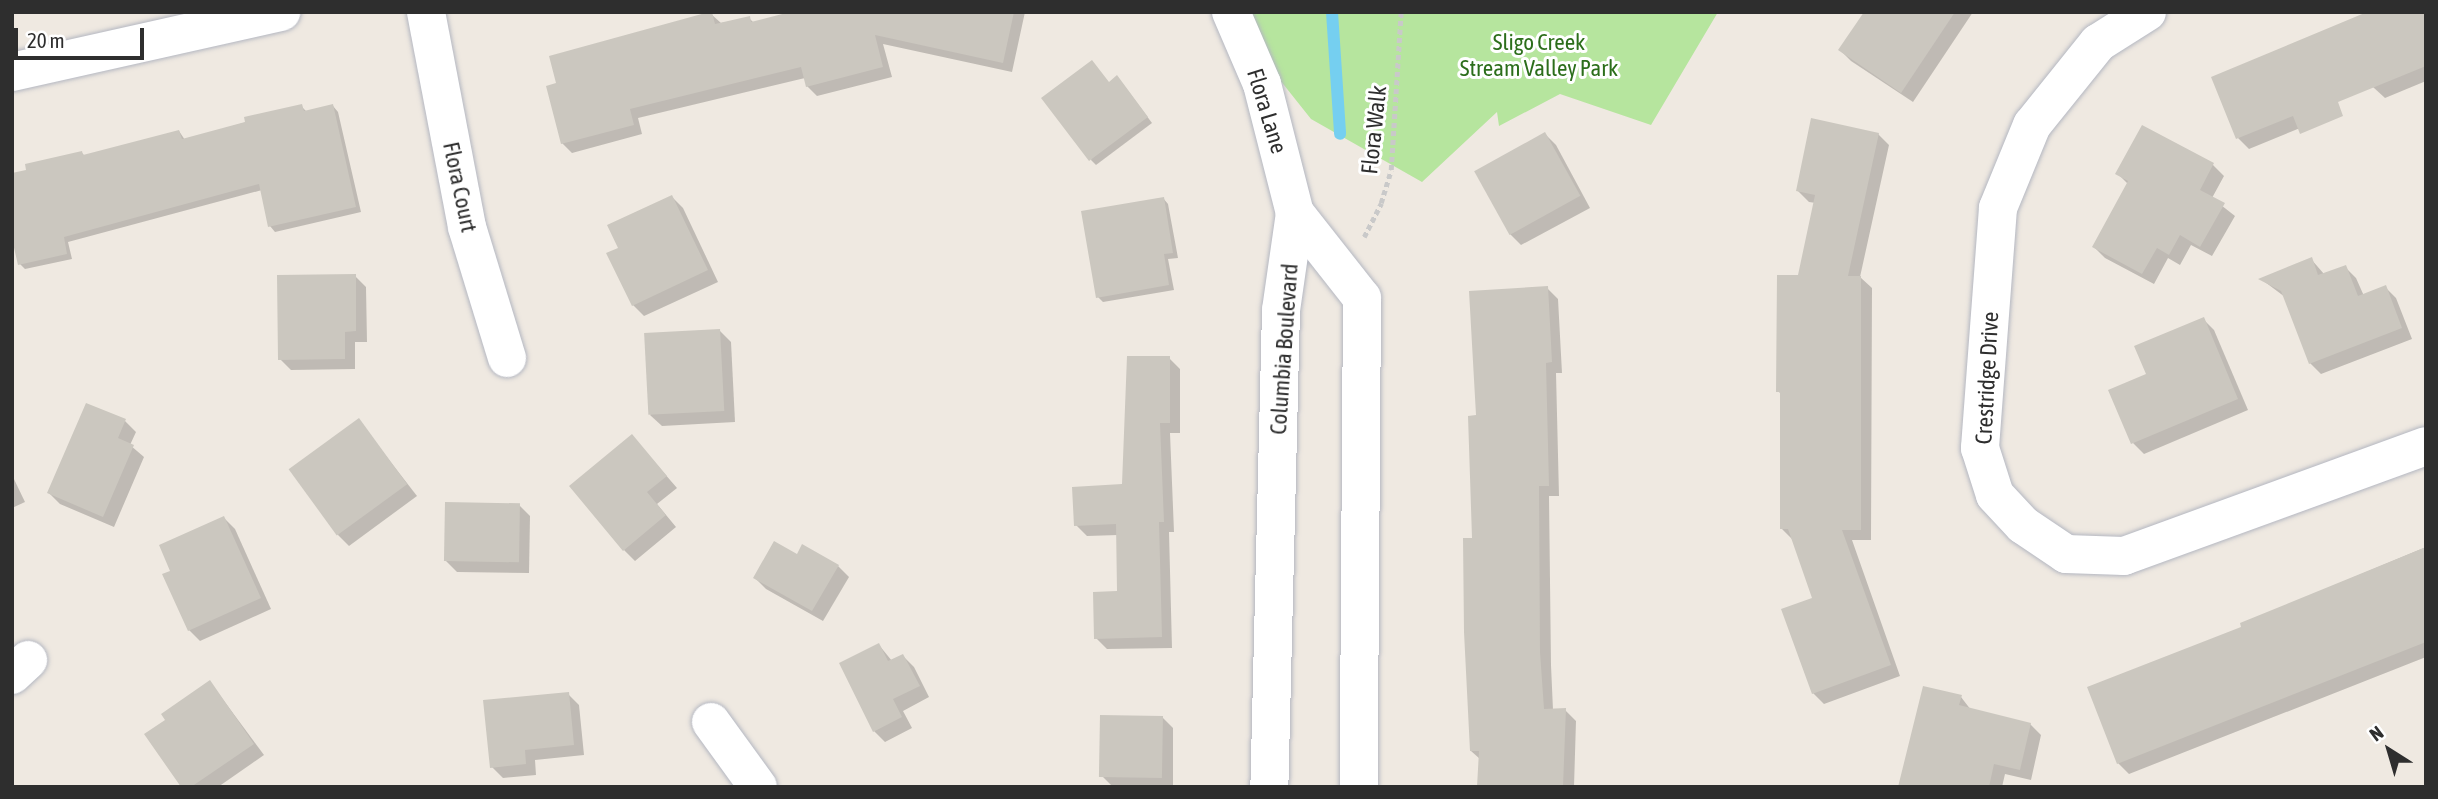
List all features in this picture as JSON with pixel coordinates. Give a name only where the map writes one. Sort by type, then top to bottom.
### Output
[{"type":"street","points":[[12,72],[281,12]]},
{"type":"street","name":"Flora Court","points":[[426,12],[467,227],[507,358]]},
{"type":"street","name":"Flora Lane","points":[[1231,12],[1262,84],[1295,213]]},
{"type":"street","name":"Crestridge Drive","points":[[2147,12],[2098,43],[2032,125],[1998,208],[1980,447],[1995,495],[2023,525],[2066,554],[2124,556],[2426,446]]},
{"type":"street","name":"Columbia Boulevard","points":[[1295,213],[1362,298],[1359,787]]},
{"type":"street","name":"Columbia Boulevard","points":[[1269,787],[1281,310],[1295,213]]},
{"type":"street","points":[[711,722],[758,787]]},
{"type":"path","name":"Flora Walk","points":[[1336,266],[1353,253],[1367,233],[1381,203],[1391,170],[1401,12]]},
{"type":"green space","name":"Sligo Creek Stream Valley Park","points":[[1226,12],[1718,12],[1651,125],[1560,94],[1499,126],[1497,112],[1422,182],[1311,119]]},
{"type":"building","points":[[712,12],[715,24],[750,16],[751,22],[790,12],[1014,12],[1003,63],[875,35],[883,67],[806,87],[801,67],[630,109],[634,125],[561,144],[546,86],[556,83],[549,56]]},
{"type":"building","points":[[1864,12],[1955,12],[1901,93],[1838,50]]},
{"type":"building","points":[[2367,12],[2426,12],[2426,66],[2338,102],[2343,116],[2300,134],[2293,116],[2236,139],[2211,77]]},
{"type":"building","points":[[1092,60],[1109,82],[1117,75],[1148,117],[1089,161],[1041,98]]},
{"type":"building","points":[[302,104],[304,111],[333,104],[356,207],[268,227],[259,184],[64,237],[67,254],[18,265],[12,239],[12,173],[26,170],[25,164],[82,151],[83,155],[179,130],[182,139],[245,122],[244,117]]},
{"type":"building","points":[[1811,118],[1879,133],[1848,276],[1861,276],[1861,530],[1842,530],[1891,665],[1812,694],[1781,609],[1812,598],[1788,529],[1780,529],[1780,392],[1776,392],[1777,275],[1798,275],[1815,195],[1796,191]]},
{"type":"building","points":[[2142,125],[2214,163],[2200,190],[2225,203],[2200,247],[2180,235],[2169,255],[2157,248],[2142,274],[2092,247],[2128,181],[2115,174]]},
{"type":"building","points":[[1545,132],[1580,196],[1510,235],[1474,171]]},
{"type":"building","points":[[672,195],[708,270],[632,306],[606,253],[618,248],[607,225]]},
{"type":"building","points":[[1164,197],[1173,253],[1164,254],[1169,285],[1096,298],[1081,211]]},
{"type":"building","points":[[2312,257],[2318,275],[2346,265],[2358,296],[2386,285],[2402,328],[2309,364],[2281,291],[2258,279]]},
{"type":"building","points":[[356,274],[356,331],[345,332],[345,359],[278,360],[277,275]]},
{"type":"building","points":[[1548,286],[1552,362],[1546,363],[1549,486],[1539,486],[1540,652],[1544,709],[1566,708],[1563,787],[1477,787],[1479,751],[1470,751],[1464,632],[1463,538],[1472,538],[1468,416],[1476,415],[1469,291]]},
{"type":"building","points":[[2204,317],[2238,399],[2131,444],[2108,390],[2146,374],[2134,346]]},
{"type":"building","points":[[720,329],[724,411],[648,415],[644,333]]},
{"type":"building","points":[[1127,356],[1170,356],[1170,423],[1160,423],[1164,522],[1159,522],[1162,637],[1094,639],[1093,592],[1117,591],[1116,524],[1074,526],[1072,487],[1122,484]]},
{"type":"building","points":[[86,403],[126,419],[118,438],[134,445],[103,517],[47,493]]},
{"type":"building","points":[[359,418],[407,484],[337,535],[289,469]]},
{"type":"building","points":[[632,434],[667,476],[647,492],[666,515],[623,551],[569,486]]},
{"type":"building","points":[[445,502],[520,503],[519,562],[444,561]]},
{"type":"building","points":[[224,516],[261,598],[188,631],[162,574],[170,571],[159,545]]},
{"type":"building","points":[[774,541],[797,554],[802,544],[839,565],[812,611],[753,578]]},
{"type":"building","points":[[2426,547],[2426,642],[2117,764],[2087,687],[2241,627],[2240,623]]},
{"type":"building","points":[[879,643],[888,661],[903,654],[920,686],[893,699],[902,717],[873,732],[839,663]]},
{"type":"building","points":[[210,680],[254,744],[191,787],[181,787],[144,734],[165,720],[161,714]]},
{"type":"building","points":[[1923,686],[1962,695],[1959,705],[2031,723],[2020,770],[1994,764],[1989,787],[1898,787]]},
{"type":"building","points":[[569,692],[574,745],[525,750],[526,764],[490,768],[483,700]]},
{"type":"building","points":[[1100,715],[1163,716],[1162,778],[1099,777]]},
{"type":"waterway","points":[[1332,12],[1340,134]]}]
